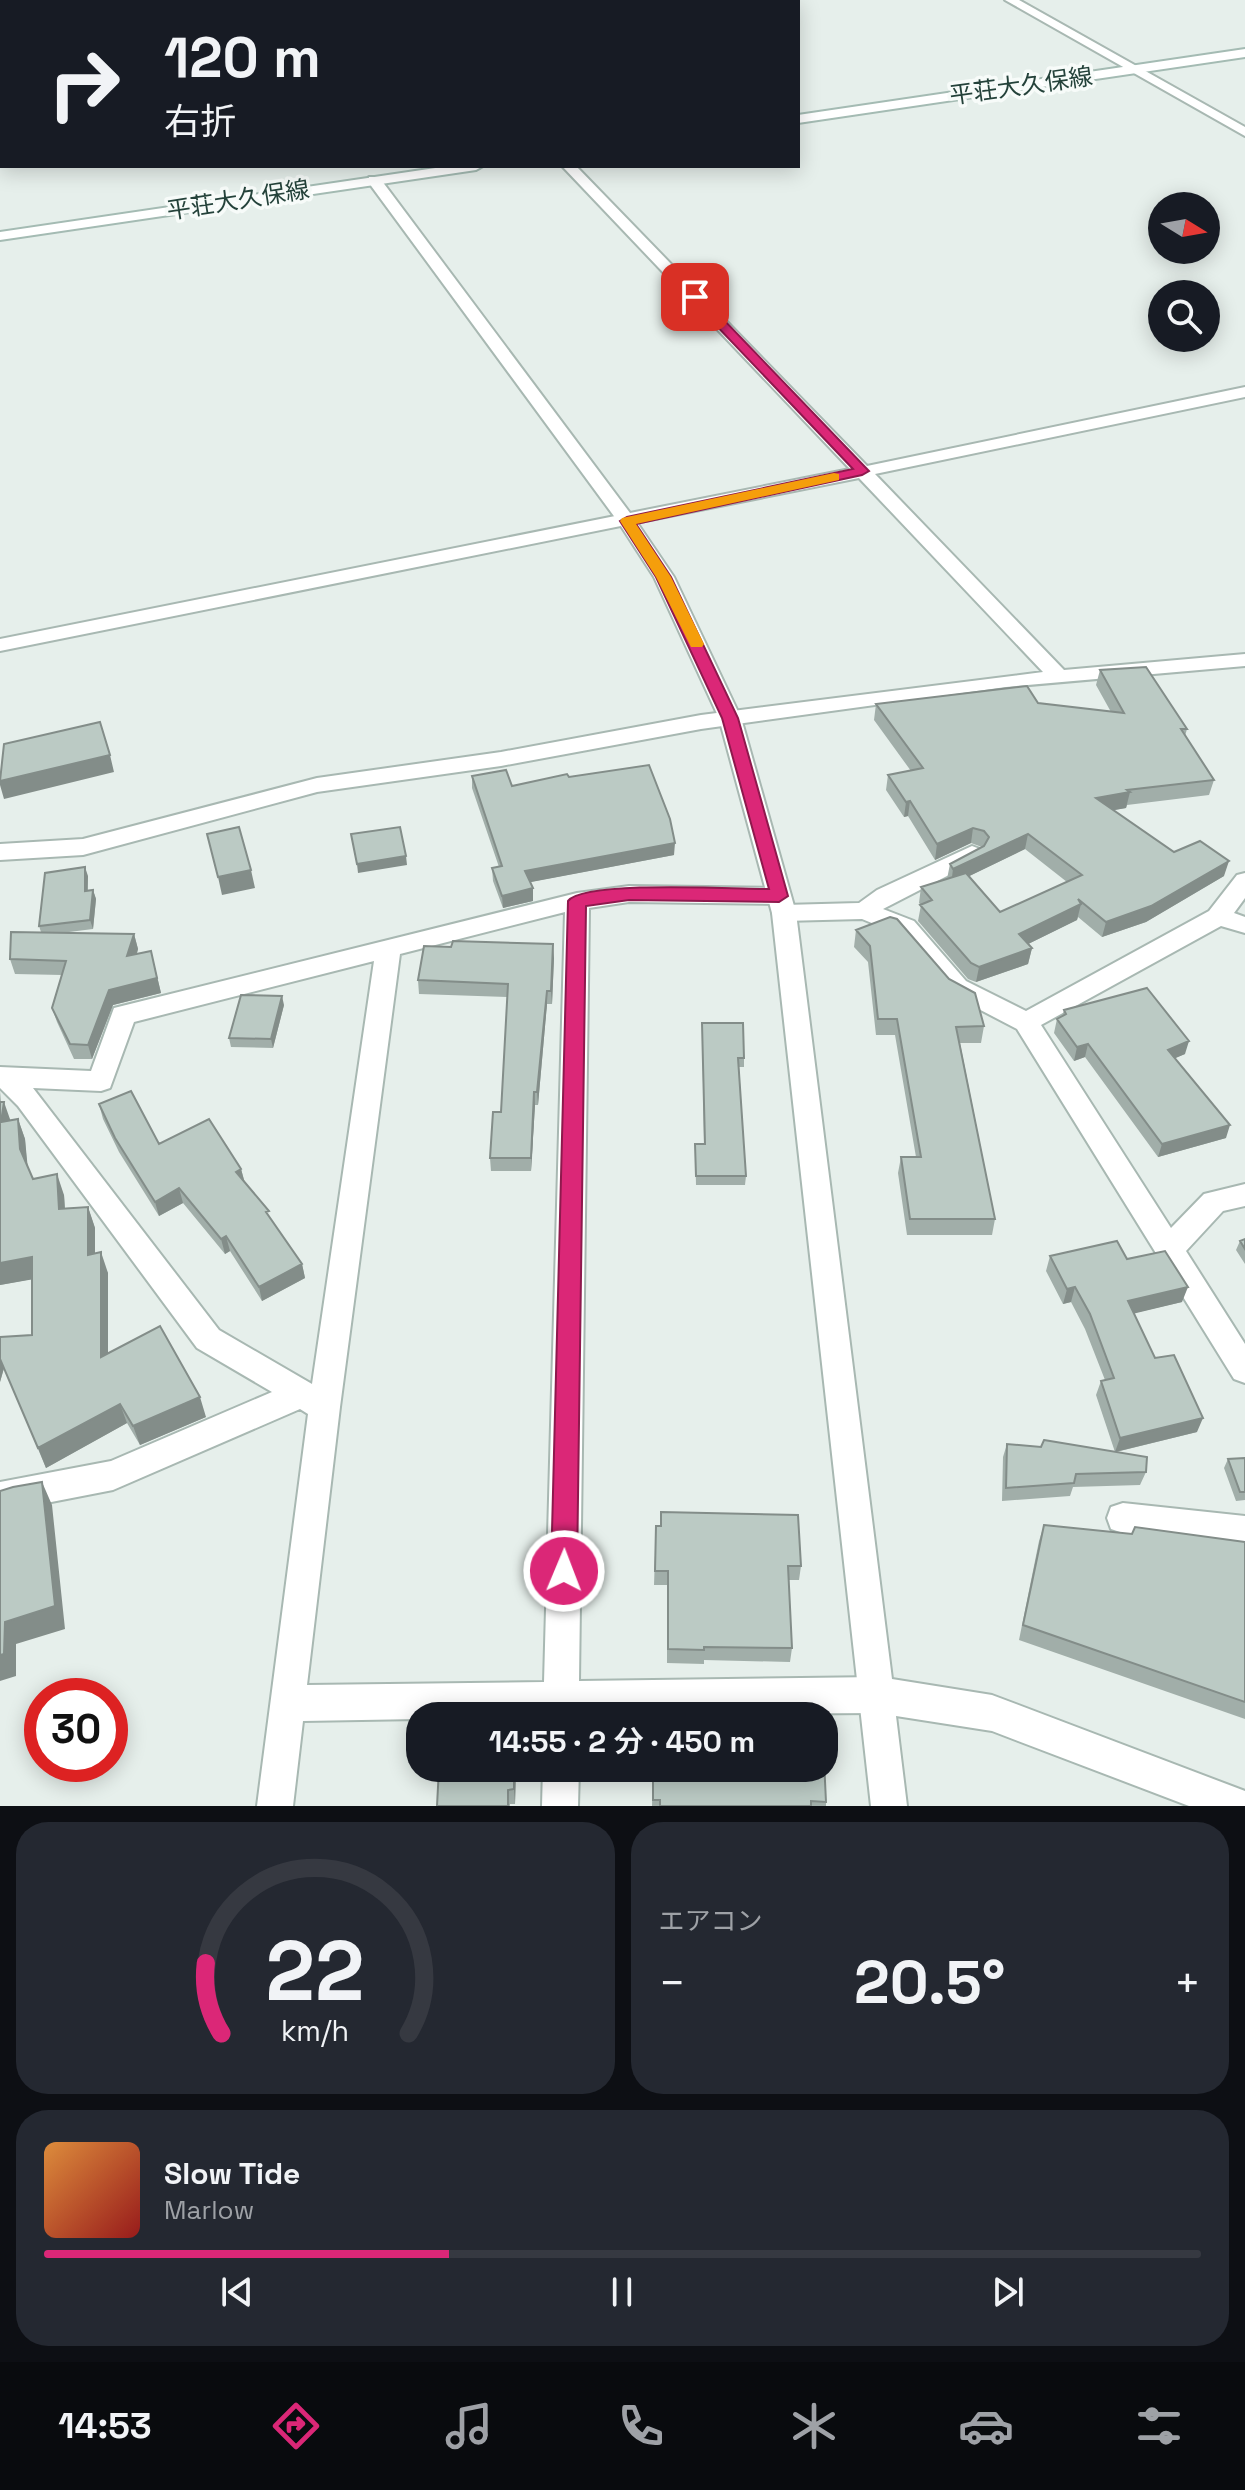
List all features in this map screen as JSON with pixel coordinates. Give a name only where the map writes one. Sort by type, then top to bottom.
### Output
[{"type":"street","points":[[1011,0],[1245,132]]},
{"type":"street","name":"平荘大久保線","points":[[800,119],[1245,53]]},
{"type":"street","name":"平荘大久保線","points":[[0,236],[461,168]]},
{"type":"street","points":[[571,168],[1059,676]]},
{"type":"street","points":[[374,180],[627,521],[664,577],[730,718],[782,904],[889,1806]]},
{"type":"street","points":[[0,645],[627,521],[1245,392]]},
{"type":"street","points":[[0,852],[83,847],[317,785],[501,759],[730,718],[1059,676],[1245,660]]},
{"type":"street","points":[[864,911],[885,896],[972,854]]},
{"type":"street","points":[[1026,1022],[1218,917],[1245,881]]},
{"type":"street","points":[[3,1077],[101,1081],[123,1015],[577,901],[629,894],[864,911],[905,927],[957,987],[1026,1022],[1245,1370]]},
{"type":"street","points":[[561,1702],[577,901]]},
{"type":"street","points":[[1218,917],[1245,925]]},
{"type":"street","points":[[275,1806],[288,1703],[313,1400],[388,949]]},
{"type":"street","points":[[3,1077],[27,1099],[208,1339],[313,1400]]},
{"type":"street","points":[[1169,1249],[1214,1202],[1245,1195]]},
{"type":"street","points":[[0,1497],[113,1475],[313,1400]]},
{"type":"street","points":[[1123,1518],[1245,1532]]},
{"type":"street","points":[[693,1702],[878,1695],[992,1713],[1237,1806]]},
{"type":"street","points":[[288,1703],[406,1705]]},
{"type":"street","points":[[560,1806],[561,1782]]},
{"type":"building","points":[[1146,667],[1187,729],[1181,729],[1214,780],[1127,790],[1130,792],[1096,798],[1174,852],[1200,841],[1229,861],[1151,906],[1106,922],[1078,899],[1081,904],[1019,934],[1032,948],[979,967],[971,963],[920,905],[932,900],[921,887],[966,873],[1000,912],[1082,875],[1028,834],[953,869],[950,864],[984,846],[989,837],[984,831],[973,828],[937,844],[910,801],[906,802],[888,775],[923,768],[876,704],[1027,686],[1038,703],[1124,713],[1100,670]]},
{"type":"building","points":[[100,722],[110,755],[0,781],[4,744]]},
{"type":"building","points":[[649,765],[670,819],[675,843],[525,871],[533,888],[502,896],[492,868],[502,866],[472,776],[506,770],[512,786],[567,774],[569,777]]},
{"type":"building","points":[[239,827],[251,870],[218,877],[207,834]]},
{"type":"building","points":[[400,827],[406,856],[357,864],[351,834]]},
{"type":"building","points":[[85,867],[85,891],[93,890],[90,920],[39,926],[45,873]]},
{"type":"building","points":[[890,917],[897,919],[949,979],[975,993],[984,1026],[956,1027],[995,1219],[910,1219],[901,1157],[921,1157],[897,1019],[878,1019],[870,946],[856,930]]},
{"type":"building","points":[[11,932],[134,934],[127,956],[151,951],[157,978],[109,990],[88,1045],[70,1044],[52,1008],[66,961],[10,959]]},
{"type":"building","points":[[453,941],[553,944],[551,991],[547,991],[537,1092],[534,1092],[531,1158],[490,1158],[493,1112],[501,1112],[508,984],[418,980],[424,946],[451,947]]},
{"type":"building","points":[[1147,988],[1189,1041],[1168,1050],[1230,1125],[1162,1144],[1088,1044],[1077,1047],[1057,1019],[1066,1014],[1064,1010]]},
{"type":"building","points":[[241,995],[282,996],[271,1039],[229,1038]]},
{"type":"building","points":[[702,1023],[743,1023],[744,1058],[738,1058],[746,1176],[696,1176],[695,1144],[705,1144]]},
{"type":"building","points":[[131,1091],[159,1144],[209,1119],[241,1169],[236,1172],[269,1211],[266,1212],[302,1264],[259,1287],[226,1236],[221,1239],[179,1188],[155,1202],[115,1138],[99,1104]]},
{"type":"building","points":[[0,1102],[4,1102],[1,1122],[18,1119],[20,1149],[33,1179],[57,1174],[59,1209],[88,1207],[88,1255],[101,1252],[101,1357],[160,1326],[200,1397],[133,1426],[120,1404],[38,1448],[0,1359],[0,1337],[32,1335],[32,1257],[0,1263]]},
{"type":"building","points":[[1117,1241],[1127,1259],[1165,1251],[1188,1287],[1128,1301],[1155,1358],[1174,1355],[1203,1418],[1120,1438],[1101,1381],[1114,1378],[1090,1314],[1075,1287],[1067,1289],[1050,1256]]},
{"type":"building","points":[[1044,1440],[1147,1457],[1146,1472],[1076,1474],[1074,1483],[1006,1488],[1007,1444],[1041,1447]]},
{"type":"building","points":[[1245,1458],[1245,1492],[1240,1492],[1228,1459]]},
{"type":"building","points":[[42,1482],[55,1606],[5,1622],[4,1654],[0,1655],[0,1491]]},
{"type":"building","points":[[661,1512],[798,1515],[801,1566],[788,1566],[792,1648],[668,1649],[668,1571],[655,1571],[656,1526],[661,1526]]},
{"type":"building","points":[[1044,1525],[1132,1534],[1135,1527],[1245,1542],[1245,1702],[1023,1625]]},
{"type":"building","points":[[438,1782],[514,1782],[514,1789],[508,1790],[508,1806],[437,1806]]},
{"type":"building","points":[[653,1782],[825,1782],[826,1802],[811,1801],[811,1806],[660,1806],[660,1800],[653,1800]]},
{"type":"slow traffic","points":[[696,644],[664,577],[627,521],[834,477]]},
{"type":"route","points":[[564,1571],[577,901],[629,894],[779,896],[730,718],[664,577],[627,521],[862,471],[695,297]]}]
